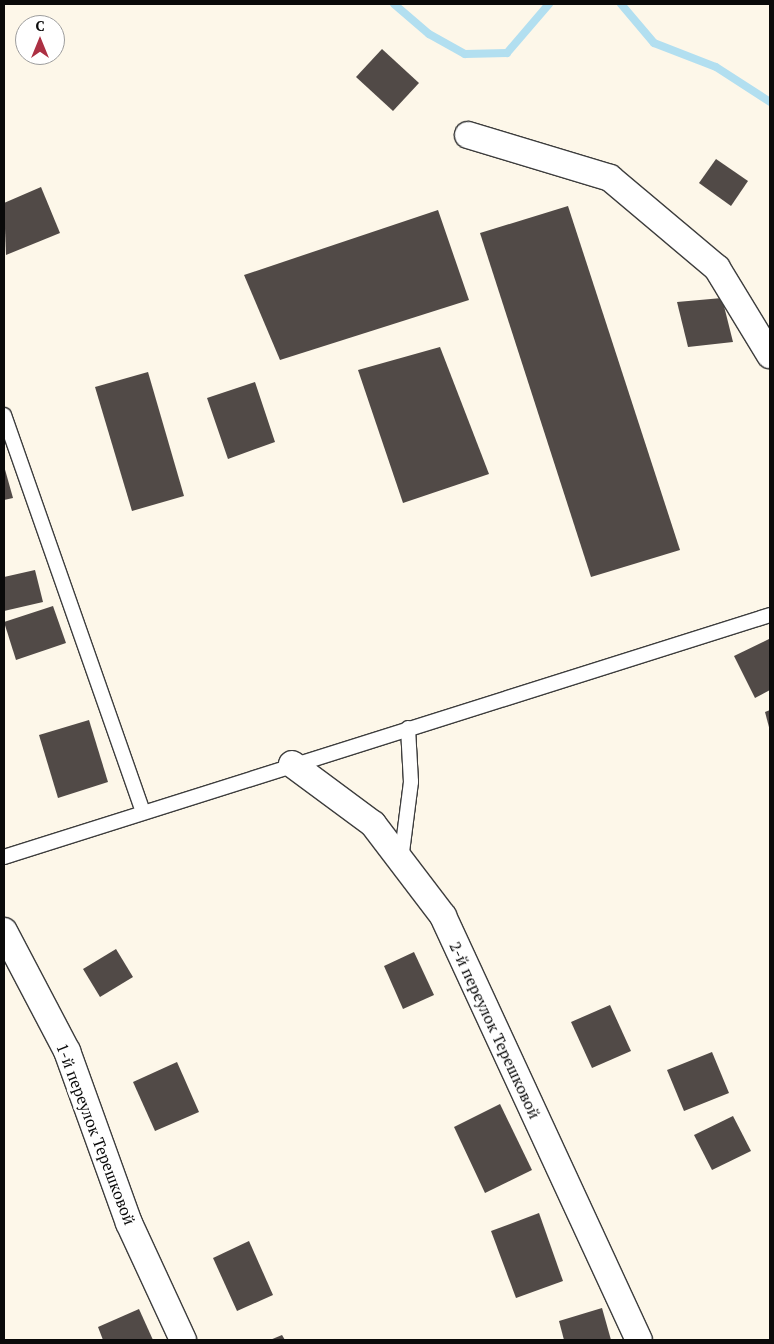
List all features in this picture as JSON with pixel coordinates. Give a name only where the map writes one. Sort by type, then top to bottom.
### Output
[{"type":"street","points":[[468,135],[610,178],[717,268],[770,355]]},
{"type":"street","name":"2-й переулок Терешковой","points":[[292,764],[373,824],[443,916],[639,1340]]},
{"type":"street","name":"1-й переулок Терешковой","points":[[4,930],[67,1051],[129,1223],[183,1340]]},
{"type":"lane","points":[[4,415],[142,810]]},
{"type":"lane","points":[[4,857],[142,810],[770,615]]},
{"type":"lane","points":[[401,861],[411,782],[408,728]]},
{"type":"building","points":[[382,49],[419,83],[393,111],[356,77]]},
{"type":"building","points":[[716,159],[748,181],[731,206],[699,183]]},
{"type":"building","points":[[41,187],[60,233],[6,255],[4,203]]},
{"type":"building","points":[[568,206],[680,550],[591,577],[480,233]]},
{"type":"building","points":[[438,210],[469,300],[280,360],[244,275]]},
{"type":"building","points":[[722,298],[733,342],[688,347],[677,302]]},
{"type":"building","points":[[440,347],[489,474],[403,503],[358,370]]},
{"type":"building","points":[[148,372],[184,496],[132,511],[95,387]]},
{"type":"building","points":[[255,382],[275,442],[228,459],[207,398]]},
{"type":"building","points":[[4,466],[13,498],[4,500]]},
{"type":"building","points":[[35,570],[43,602],[4,611],[4,577]]},
{"type":"building","points":[[53,606],[66,643],[16,660],[4,622]]},
{"type":"building","points":[[769,639],[770,690],[755,698],[734,656]]},
{"type":"building","points":[[770,710],[770,731],[765,712]]},
{"type":"building","points":[[89,720],[108,782],[58,798],[39,735]]},
{"type":"building","points":[[116,949],[133,977],[100,997],[83,969]]},
{"type":"building","points":[[414,952],[434,995],[403,1009],[384,966]]},
{"type":"building","points":[[610,1005],[631,1051],[592,1068],[571,1022]]},
{"type":"building","points":[[712,1052],[729,1093],[684,1111],[667,1070]]},
{"type":"building","points":[[177,1062],[199,1112],[155,1131],[133,1082]]},
{"type":"building","points":[[500,1104],[532,1170],[485,1193],[454,1127]]},
{"type":"building","points":[[733,1116],[751,1151],[712,1170],[694,1135]]},
{"type":"building","points":[[539,1213],[563,1281],[516,1298],[491,1231]]},
{"type":"building","points":[[249,1241],[273,1295],[237,1311],[213,1258]]},
{"type":"building","points":[[602,1308],[611,1340],[564,1340],[559,1321]]},
{"type":"building","points":[[139,1309],[153,1340],[103,1340],[98,1327]]},
{"type":"building","points":[[282,1335],[285,1340],[270,1340]]},
{"type":"waterway","points":[[394,4],[429,34],[465,54],[507,53],[549,4]]},
{"type":"waterway","points":[[621,4],[654,43],[716,67],[770,102]]}]
